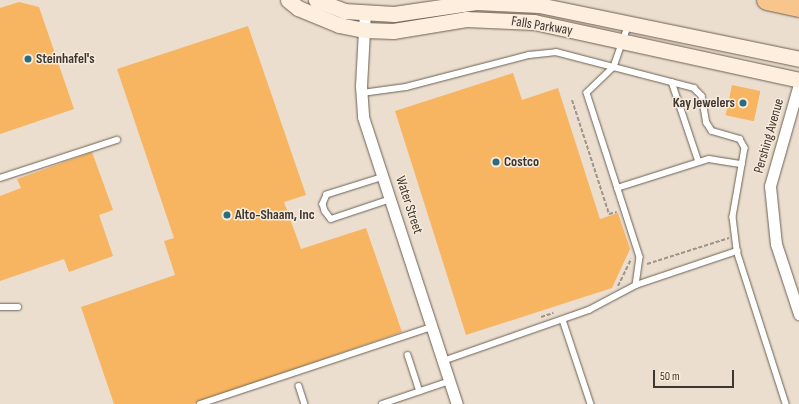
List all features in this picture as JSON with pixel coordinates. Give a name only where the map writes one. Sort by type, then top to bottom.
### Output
[{"type":"highway","points":[[767,0],[799,7]]},
{"type":"street","name":"Falls Parkway","points":[[288,0],[298,8],[339,25],[364,30],[393,31],[466,19],[534,22],[799,80]]},
{"type":"street","name":"Falls Parkway","points":[[316,0],[344,11],[394,14],[476,2],[531,4],[799,60]]},
{"type":"street","name":"Water Street","points":[[365,12],[362,93],[363,117],[384,177],[457,404]]},
{"type":"street","name":"Pershing Avenue","points":[[799,84],[770,186],[776,244],[797,302],[799,314]]},
{"type":"lane","points":[[629,24],[614,67],[587,94],[640,257],[636,285]]},
{"type":"lane","points":[[362,93],[406,87],[529,55],[556,52],[694,88],[702,96],[707,123],[712,132],[740,138],[745,148],[733,217],[737,251],[786,404]]},
{"type":"lane","points":[[672,82],[699,162]]},
{"type":"lane","points":[[0,178],[117,140]]},
{"type":"lane","points":[[617,188],[709,159],[742,164]]},
{"type":"lane","points":[[384,177],[327,195],[323,204],[325,211],[331,219],[391,199]]},
{"type":"lane","points":[[443,361],[563,320],[589,310],[636,285],[737,251]]},
{"type":"lane","points":[[0,308],[18,307]]},
{"type":"lane","points":[[563,320],[591,404]]},
{"type":"lane","points":[[200,404],[432,327]]},
{"type":"lane","points":[[408,355],[420,391]]},
{"type":"lane","points":[[382,404],[450,381]]},
{"type":"lane","points":[[299,386],[305,404]]},
{"type":"path","points":[[572,100],[609,214],[619,211],[622,219]]},
{"type":"path","points":[[638,267],[735,235]]},
{"type":"path","points":[[617,287],[633,255]]},
{"type":"path","points":[[541,316],[556,312]]},
{"type":"building","name":"Steinhafel's","points":[[19,2],[39,7],[74,109],[0,134],[0,8]]},
{"type":"building","name":"Alto-Shaam, Inc","points":[[248,26],[306,195],[284,202],[301,249],[366,228],[402,332],[193,404],[114,404],[81,307],[175,275],[164,241],[174,238],[117,69]]},
{"type":"building","name":"Costco","points":[[513,73],[522,100],[558,88],[600,219],[618,213],[630,249],[612,288],[466,335],[395,111]]},
{"type":"building","name":"Kay Jewelers","points":[[732,85],[760,91],[754,121],[726,115]]},
{"type":"building","points":[[92,152],[113,210],[99,215],[113,256],[69,272],[64,259],[0,281],[0,196],[21,188],[17,179]]},
{"type":"place","name":"Steinhafel's","points":[[28,59]]},
{"type":"place","name":"Kay Jewelers","points":[[743,103]]},
{"type":"place","name":"Costco","points":[[496,162]]},
{"type":"place","name":"Alto-Shaam, Inc","points":[[227,215]]}]
